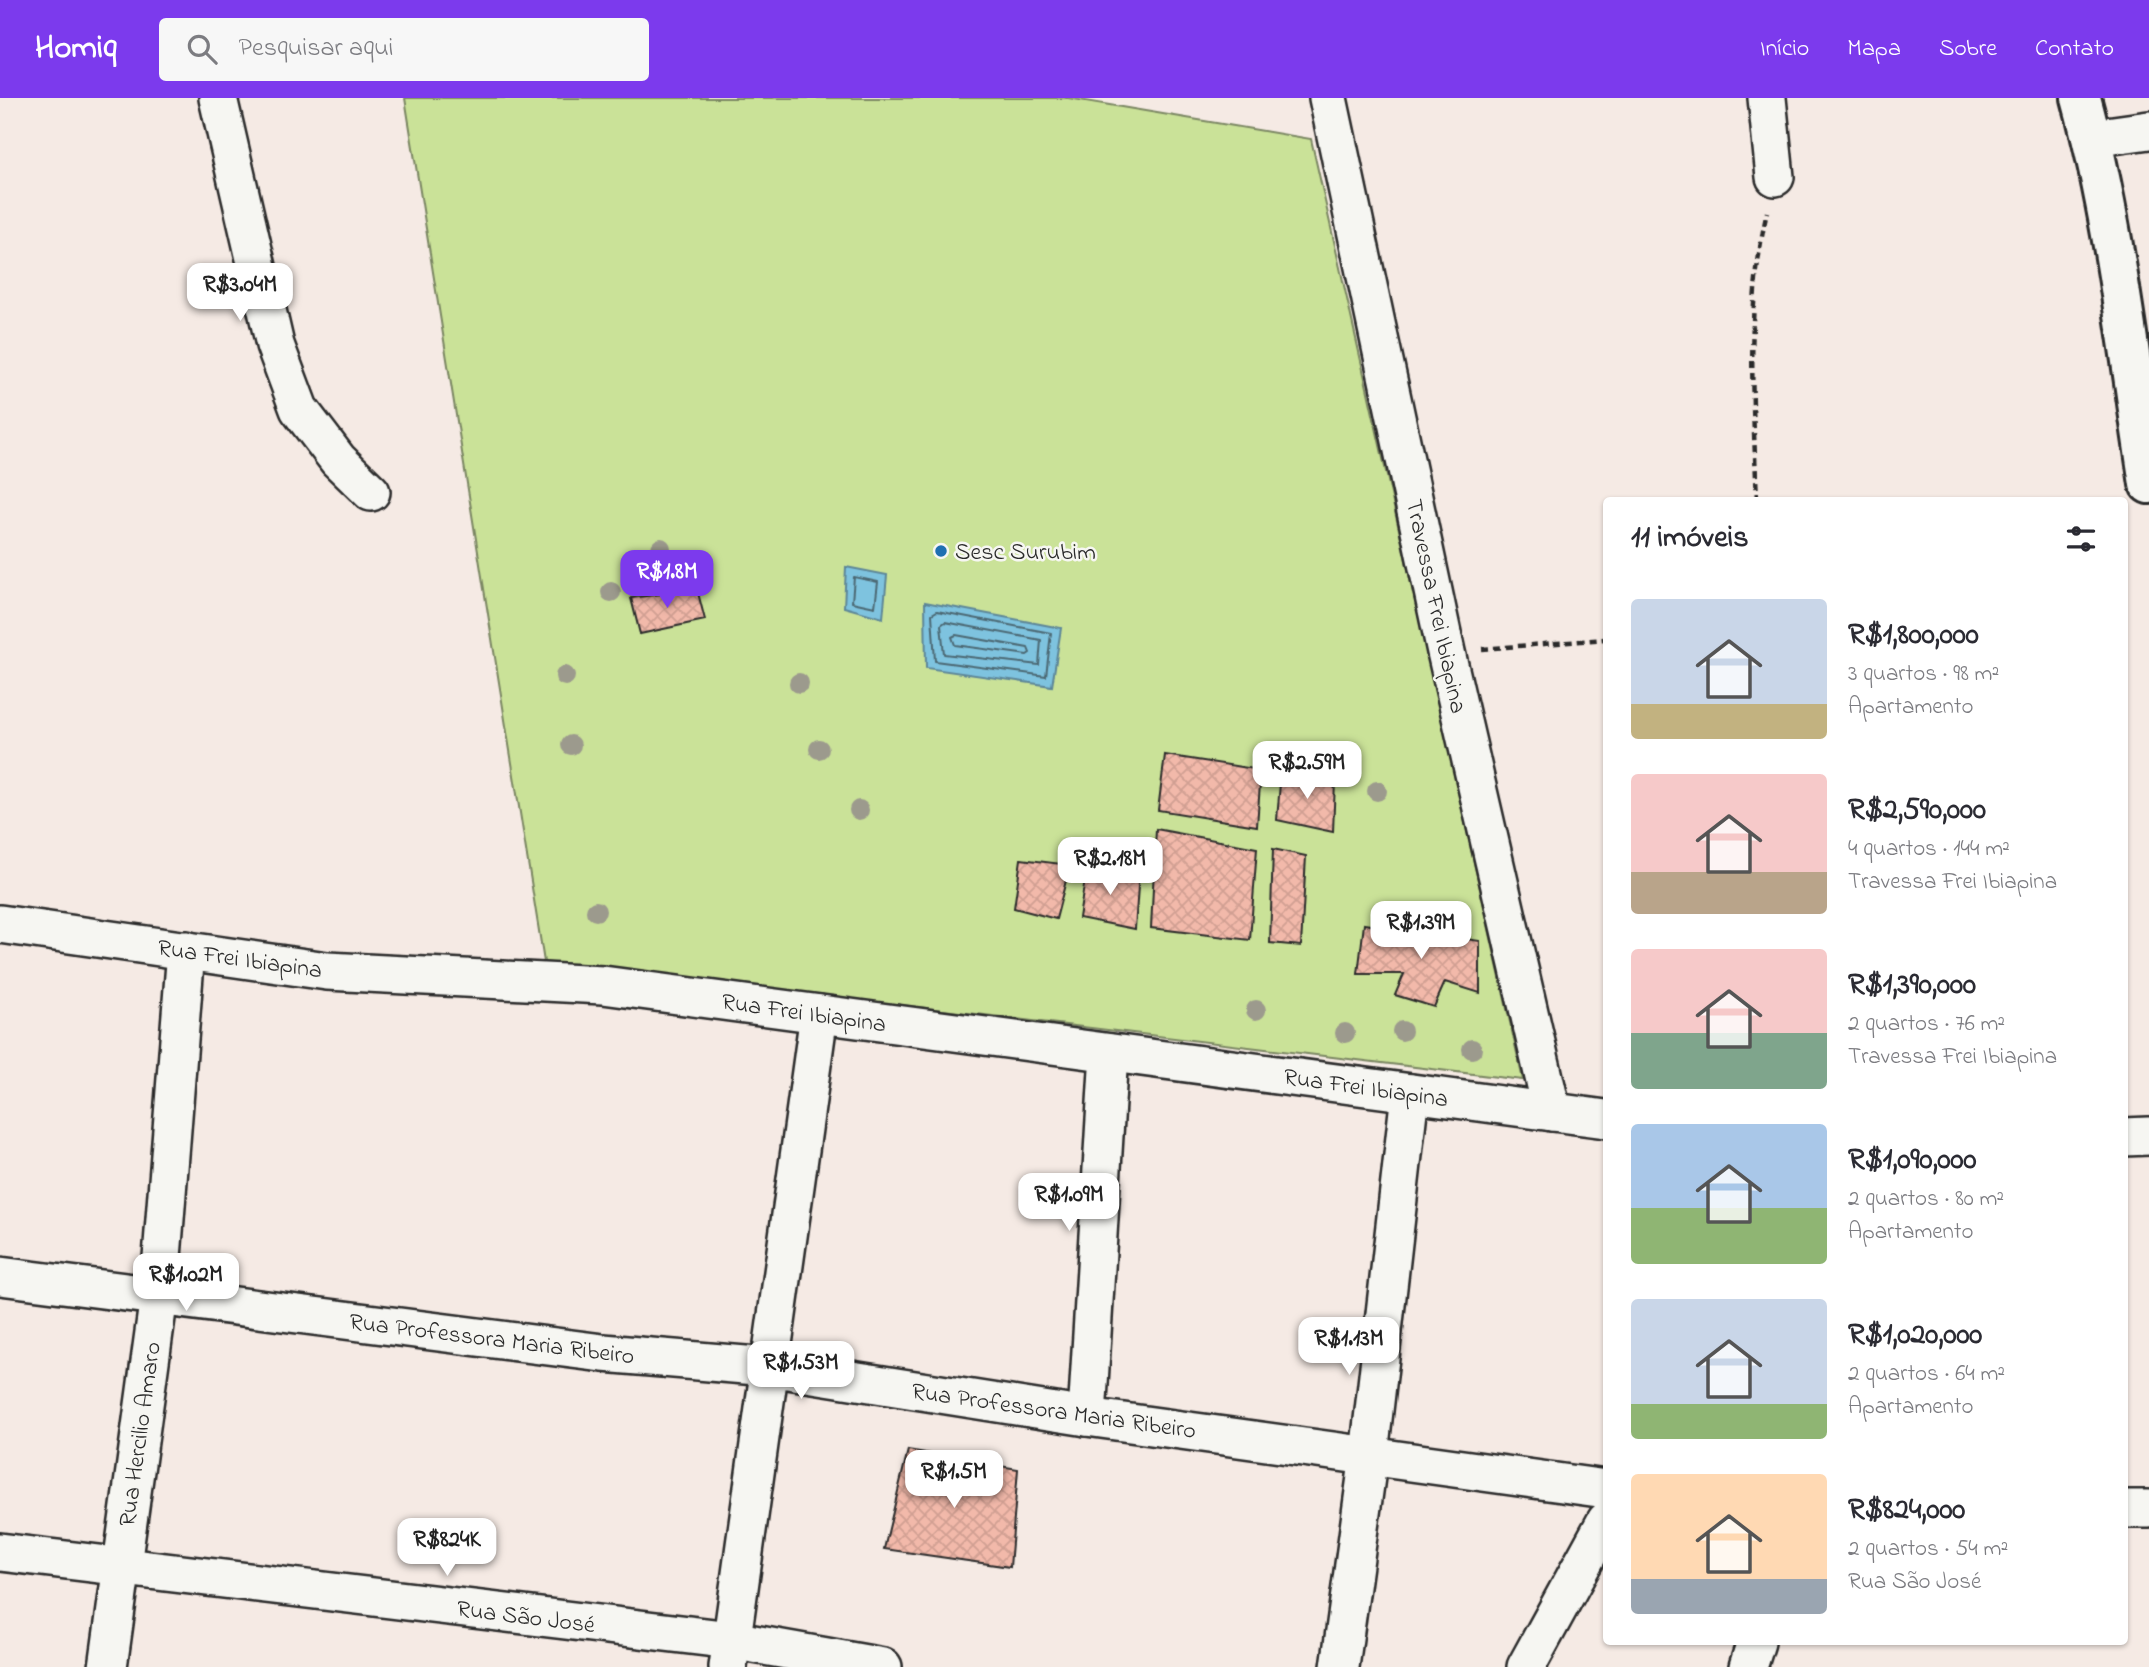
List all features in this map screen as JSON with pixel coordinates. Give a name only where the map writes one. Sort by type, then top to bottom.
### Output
[{"type":"main road","points":[[2081,98],[2092,138],[2149,484]]},
{"type":"street","points":[[218,98],[275,345],[299,410],[338,460],[371,492]]},
{"type":"street","name":"Travessa Frei Ibiapina","points":[[1328,98],[1446,652],[1552,1112]]},
{"type":"street","points":[[1767,98],[1775,177]]},
{"type":"street","points":[[2092,138],[2149,130]]},
{"type":"street","name":"Rua Frei Ibiapina","points":[[0,924],[327,971],[603,985],[1603,1119]]},
{"type":"street","name":"Rua Hercilio Amaro","points":[[108,1667],[159,1296],[186,950]]},
{"type":"street","points":[[729,1654],[819,1014]]},
{"type":"street","points":[[1087,1417],[1109,1052]]},
{"type":"street","points":[[1340,1667],[1369,1455],[1410,1093]]},
{"type":"street","points":[[2128,1137],[2149,1136]]},
{"type":"street","name":"Rua Professora Maria Ribeiro","points":[[0,1276],[603,1353],[769,1367],[1087,1417],[1603,1489]]},
{"type":"street","points":[[2128,1509],[2149,1509]]},
{"type":"street","points":[[1526,1667],[1603,1526]]},
{"type":"street","name":"Rua São José","points":[[0,1552],[729,1654],[883,1667]]},
{"type":"street","points":[[1748,1667],[1755,1645]]},
{"type":"path","points":[[1757,497],[1752,336],[1754,270],[1775,177]]},
{"type":"path","points":[[1446,652],[1603,639]]},
{"type":"green space","name":"Sesc Surubim","points":[[405,98],[1068,98],[1311,139],[1523,1080],[544,962]]},
{"type":"water","points":[[846,567],[887,575],[883,618],[844,607]]},
{"type":"water","points":[[925,602],[1061,628],[1052,686],[926,668]]},
{"type":"building","points":[[697,589],[705,620],[640,634],[631,598]]},
{"type":"building","points":[[1165,755],[1261,770],[1257,826],[1158,810]]},
{"type":"building","points":[[1281,771],[1335,781],[1333,832],[1277,820]]},
{"type":"building","points":[[1156,829],[1257,848],[1250,940],[1151,928]]},
{"type":"building","points":[[1273,849],[1306,856],[1301,946],[1270,943]]},
{"type":"building","points":[[1021,859],[1070,865],[1056,919],[1014,908]]},
{"type":"building","points":[[1087,866],[1139,872],[1135,929],[1079,918]]},
{"type":"building","points":[[1364,924],[1480,941],[1480,993],[1445,982],[1434,1007],[1395,995],[1404,974],[1358,974]]},
{"type":"building","points":[[908,1450],[1018,1469],[1010,1567],[884,1549]]},
{"type":"place","name":"Sesc Surubim","points":[[941,551]]}]
